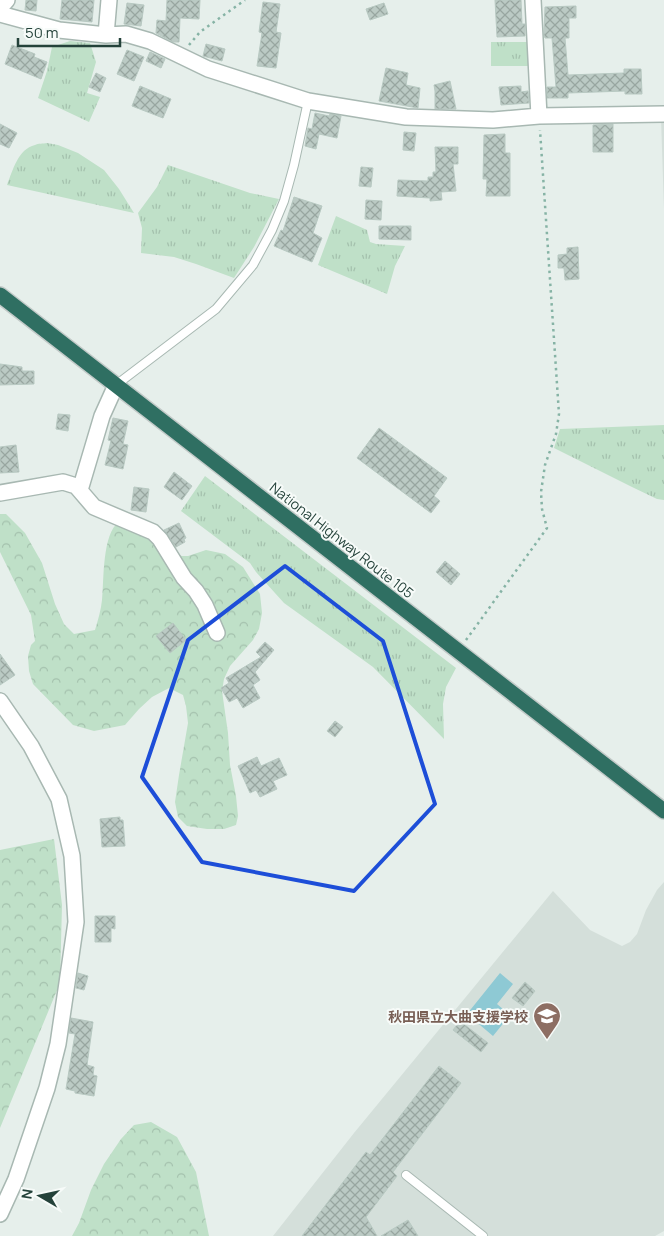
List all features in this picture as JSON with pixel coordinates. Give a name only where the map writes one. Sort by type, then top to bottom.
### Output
[{"type":"highway","name":"National Highway Route 105","points":[[0,295],[664,811]]},
{"type":"street","points":[[0,8],[7,0]]},
{"type":"street","points":[[106,35],[109,0]]},
{"type":"street","points":[[533,0],[539,116]]},
{"type":"street","points":[[0,14],[59,30],[106,35],[126,34],[150,41],[208,69],[308,100],[406,117],[493,120],[539,116],[664,114]]},
{"type":"street","points":[[80,490],[102,416],[116,385]]},
{"type":"street","points":[[0,493],[63,482],[76,486],[94,507],[153,532],[160,539],[184,578],[205,605],[217,633]]},
{"type":"street","points":[[0,701],[31,746],[59,800],[72,856],[76,922],[58,1044],[47,1088],[16,1179],[0,1214]]},
{"type":"lane","points":[[116,385],[216,310],[253,265],[272,230],[284,201],[308,100]]},
{"type":"lane","points":[[406,1174],[483,1236]]},
{"type":"path","points":[[180,56],[200,32],[245,0]]},
{"type":"path","points":[[458,650],[546,528],[541,492],[545,465],[556,434],[559,414],[539,116]]},
{"type":"highlighted area","points":[[285,566],[383,641],[435,804],[354,891],[202,862],[142,777],[188,640]]},
{"type":"shaded area","points":[[661,118],[664,118],[664,209]]},
{"type":"shaded area","name":"秋田県立大曲支援学校","points":[[664,882],[664,1231],[655,1236],[273,1236],[354,1133],[553,891],[590,930],[622,946],[630,942],[637,934],[646,910],[657,890]]},
{"type":"green space","points":[[70,41],[90,43],[96,62],[87,93],[100,97],[89,122],[38,98],[47,71],[52,47]]},
{"type":"green space","points":[[491,42],[529,42],[529,66],[491,66]]},
{"type":"green space","points":[[47,143],[78,153],[104,170],[134,213],[7,185],[20,155],[29,147]]},
{"type":"green space","points":[[168,165],[250,193],[279,199],[254,247],[234,278],[174,257],[141,253],[142,228],[138,213],[157,187]]},
{"type":"green space","points":[[336,216],[367,230],[370,242],[405,246],[395,266],[387,294],[318,265]]},
{"type":"green space","points":[[664,425],[664,500],[657,499],[554,448],[560,429]]},
{"type":"green space","points":[[205,476],[456,668],[446,687],[443,704],[444,739],[373,667],[284,603],[250,563],[181,511]]},
{"type":"green space","points":[[0,514],[6,514],[25,533],[42,563],[55,604],[64,624],[74,634],[95,630],[102,604],[109,536],[113,528],[122,520],[126,519],[176,554],[188,556],[206,550],[225,554],[243,567],[260,594],[262,613],[259,629],[253,640],[230,666],[224,679],[222,691],[230,765],[236,796],[238,816],[236,825],[224,829],[207,829],[187,826],[178,817],[175,802],[188,723],[183,695],[169,688],[152,697],[125,725],[94,731],[73,725],[33,684],[29,671],[28,656],[31,645],[35,641],[31,615],[0,552]]},
{"type":"green space","points":[[54,839],[62,905],[60,983],[0,1128],[0,850]]},
{"type":"green space","points":[[151,1122],[177,1137],[196,1172],[209,1236],[72,1236],[104,1164],[121,1139],[134,1125]]},
{"type":"water","points":[[500,973],[513,984],[497,1004],[510,1015],[493,1036],[467,1014]]},
{"type":"building","points":[[26,0],[37,0],[36,11],[25,10]]},
{"type":"building","points":[[62,0],[94,0],[92,22],[60,19]]},
{"type":"building","points":[[167,0],[200,0],[199,19],[180,18],[179,42],[173,42],[156,33],[157,20],[166,21]]},
{"type":"building","points":[[495,0],[521,0],[522,24],[525,24],[525,36],[497,37]]},
{"type":"building","points":[[263,2],[280,4],[276,32],[281,33],[276,68],[257,66],[262,33],[259,32]]},
{"type":"building","points":[[127,3],[144,5],[141,26],[124,24]]},
{"type":"building","points":[[384,3],[388,14],[370,20],[366,9]]},
{"type":"building","points":[[576,6],[576,18],[569,18],[569,38],[565,38],[568,75],[624,73],[624,69],[641,69],[642,94],[625,94],[625,91],[568,93],[568,98],[547,98],[547,87],[556,87],[552,38],[545,38],[544,35],[545,7]]},
{"type":"building","points":[[206,44],[225,49],[222,61],[203,56]]},
{"type":"building","points":[[12,45],[35,54],[34,57],[47,62],[41,79],[5,64]]},
{"type":"building","points":[[127,50],[144,57],[134,81],[117,74]]},
{"type":"building","points":[[150,52],[165,59],[161,68],[146,61]]},
{"type":"building","points":[[386,68],[408,73],[406,85],[420,88],[418,108],[379,101]]},
{"type":"building","points":[[96,73],[106,78],[100,92],[89,87]]},
{"type":"building","points":[[450,81],[456,109],[435,109],[434,85]]},
{"type":"building","points":[[140,86],[171,99],[163,118],[132,106]]},
{"type":"building","points":[[521,86],[521,92],[528,91],[529,103],[501,105],[499,87]]},
{"type":"building","points":[[315,113],[341,116],[337,138],[319,134],[316,149],[305,146],[308,128],[312,129]]},
{"type":"building","points":[[0,124],[17,133],[9,148],[0,144]]},
{"type":"building","points":[[613,124],[613,152],[593,152],[593,125]]},
{"type":"building","points":[[404,132],[416,133],[414,151],[403,150]]},
{"type":"building","points":[[505,134],[505,153],[510,153],[510,196],[486,196],[487,179],[483,179],[484,135]]},
{"type":"building","points":[[435,147],[458,147],[458,164],[453,164],[456,191],[441,192],[442,200],[430,201],[430,198],[397,196],[398,180],[428,181],[428,177],[433,177],[433,172],[436,172]]},
{"type":"building","points":[[361,167],[373,168],[371,187],[359,186]]},
{"type":"building","points":[[294,197],[322,206],[313,233],[322,238],[312,262],[274,246],[281,230],[283,231]]},
{"type":"building","points":[[366,200],[382,201],[381,220],[365,219]]},
{"type":"building","points":[[379,226],[411,226],[411,240],[379,239]]},
{"type":"building","points":[[578,247],[579,279],[565,280],[564,268],[558,268],[558,255],[567,254],[567,248]]},
{"type":"building","points":[[0,364],[22,367],[22,371],[34,371],[34,384],[0,385]]},
{"type":"building","points":[[58,414],[70,415],[68,431],[56,429]]},
{"type":"building","points":[[113,418],[128,421],[123,444],[128,445],[123,469],[105,465],[111,441],[108,440]]},
{"type":"building","points":[[379,428],[447,478],[434,496],[440,501],[431,513],[357,458]]},
{"type":"building","points":[[16,445],[19,472],[0,473],[0,447]]},
{"type":"building","points":[[174,472],[192,486],[182,500],[164,487]]},
{"type":"building","points":[[134,487],[149,489],[146,512],[131,510]]},
{"type":"building","points":[[179,523],[186,538],[184,539],[185,542],[176,547],[164,530]]},
{"type":"building","points":[[445,561],[460,574],[451,585],[436,572]]},
{"type":"building","points":[[173,623],[186,640],[170,653],[156,636]]},
{"type":"building","points":[[265,642],[274,650],[255,672],[260,680],[253,685],[260,698],[243,708],[237,698],[229,702],[221,688],[229,683],[226,678],[261,657],[256,652]]},
{"type":"building","points":[[0,654],[15,675],[0,685]]},
{"type":"building","points":[[335,721],[343,727],[335,737],[327,731]]},
{"type":"building","points":[[257,757],[261,766],[279,758],[287,775],[273,781],[277,789],[260,797],[256,790],[250,793],[238,766]]},
{"type":"building","points":[[120,817],[120,820],[123,820],[125,846],[102,847],[100,819]]},
{"type":"building","points":[[95,916],[115,916],[115,929],[111,928],[111,942],[95,942]]},
{"type":"building","points":[[78,973],[88,976],[84,990],[76,988]]},
{"type":"building","points":[[525,982],[535,991],[523,1006],[512,998]]},
{"type":"building","points":[[71,1018],[93,1022],[87,1065],[94,1067],[93,1075],[97,1076],[94,1096],[75,1093],[75,1091],[66,1089],[75,1034],[69,1033]]},
{"type":"building","points":[[460,1021],[488,1043],[481,1052],[453,1030]]},
{"type":"building","points":[[439,1066],[461,1083],[393,1172],[397,1176],[366,1217],[377,1236],[302,1236],[366,1152],[370,1155]]},
{"type":"building","points":[[408,1220],[418,1236],[381,1236]]},
{"type":"place","name":"秋田県立大曲支援学校","points":[[547,1040]]}]
